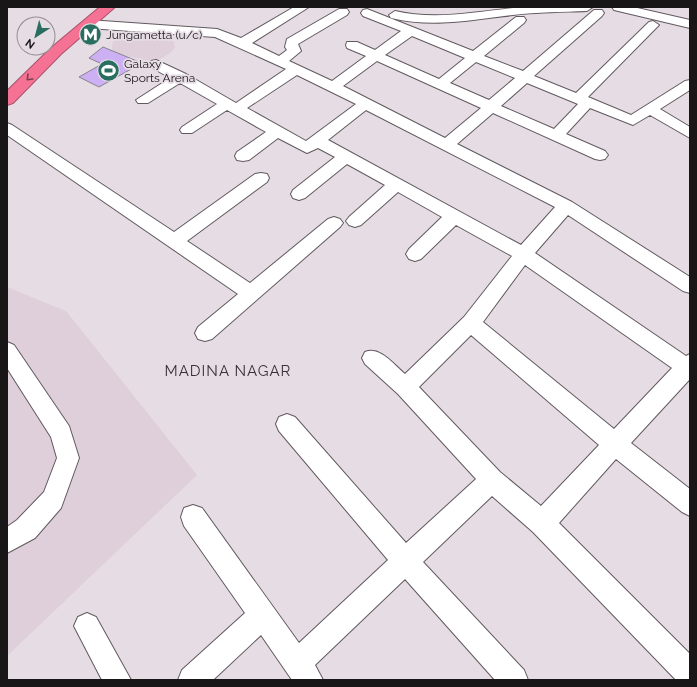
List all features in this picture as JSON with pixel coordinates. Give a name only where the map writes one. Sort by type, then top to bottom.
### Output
[{"type":"highway","points":[[56,41],[95,7]]},
{"type":"highway","points":[[7,100],[56,51],[108,7]]},
{"type":"highway","points":[[7,83],[39,56]]},
{"type":"street","points":[[242,43],[303,7]]},
{"type":"street","points":[[618,7],[690,24]]},
{"type":"street","points":[[370,10],[402,17],[435,20],[530,10],[593,10]]},
{"type":"street","points":[[370,10],[412,30],[632,120],[690,84]]},
{"type":"street","points":[[447,145],[524,76],[593,10]]},
{"type":"street","points":[[280,61],[294,51],[294,49],[290,47],[292,42],[343,12]]},
{"type":"street","points":[[441,84],[520,20]]},
{"type":"street","points":[[88,24],[217,33],[242,43],[333,87],[566,206],[690,286]]},
{"type":"street","points":[[556,136],[584,100],[653,25]]},
{"type":"street","points":[[333,87],[412,30]]},
{"type":"street","points":[[352,45],[600,155]]},
{"type":"street","points":[[156,64],[305,147],[310,147],[365,104]]},
{"type":"street","points":[[187,130],[296,69]]},
{"type":"street","points":[[143,100],[181,78]]},
{"type":"street","points":[[650,109],[690,133]]},
{"type":"street","points":[[7,128],[251,293]]},
{"type":"street","points":[[243,156],[276,132]]},
{"type":"street","points":[[317,141],[347,156],[523,254],[689,367],[614,444],[542,523]]},
{"type":"street","points":[[299,194],[347,156]]},
{"type":"street","points":[[175,242],[261,178]]},
{"type":"street","points":[[356,221],[397,184]]},
{"type":"street","points":[[405,388],[471,323],[523,254],[566,206]]},
{"type":"street","points":[[415,254],[454,216]]},
{"type":"street","points":[[205,333],[334,223]]},
{"type":"street","points":[[471,323],[614,444],[690,504]]},
{"type":"street","points":[[7,351],[61,433],[68,458],[53,500],[26,529],[7,541]]},
{"type":"street","points":[[372,358],[405,388],[492,480],[542,523],[690,674]]},
{"type":"street","points":[[287,424],[406,562],[514,680]]},
{"type":"street","points":[[193,517],[303,671],[406,562],[492,480]]},
{"type":"street","points":[[192,680],[263,615]]},
{"type":"street","points":[[87,626],[117,680]]},
{"type":"shaded area","points":[[139,31],[169,37],[174,42],[175,48],[169,54],[160,59],[148,61],[115,53],[112,49],[112,44],[115,39],[122,35]]},
{"type":"shaded area","points":[[7,287],[66,311],[197,475],[7,656]]},
{"type":"building","name":"Galaxy Sports Arena","points":[[103,47],[142,63],[99,87],[79,77],[102,64],[89,58]]},
{"type":"place","name":"Jungametta (u/c)","points":[[90,35]]},
{"type":"place","name":"Galaxy Sports Arena","points":[[109,71]]},
{"type":"district","name":"MADINA NAGAR","points":[[228,371]]}]
